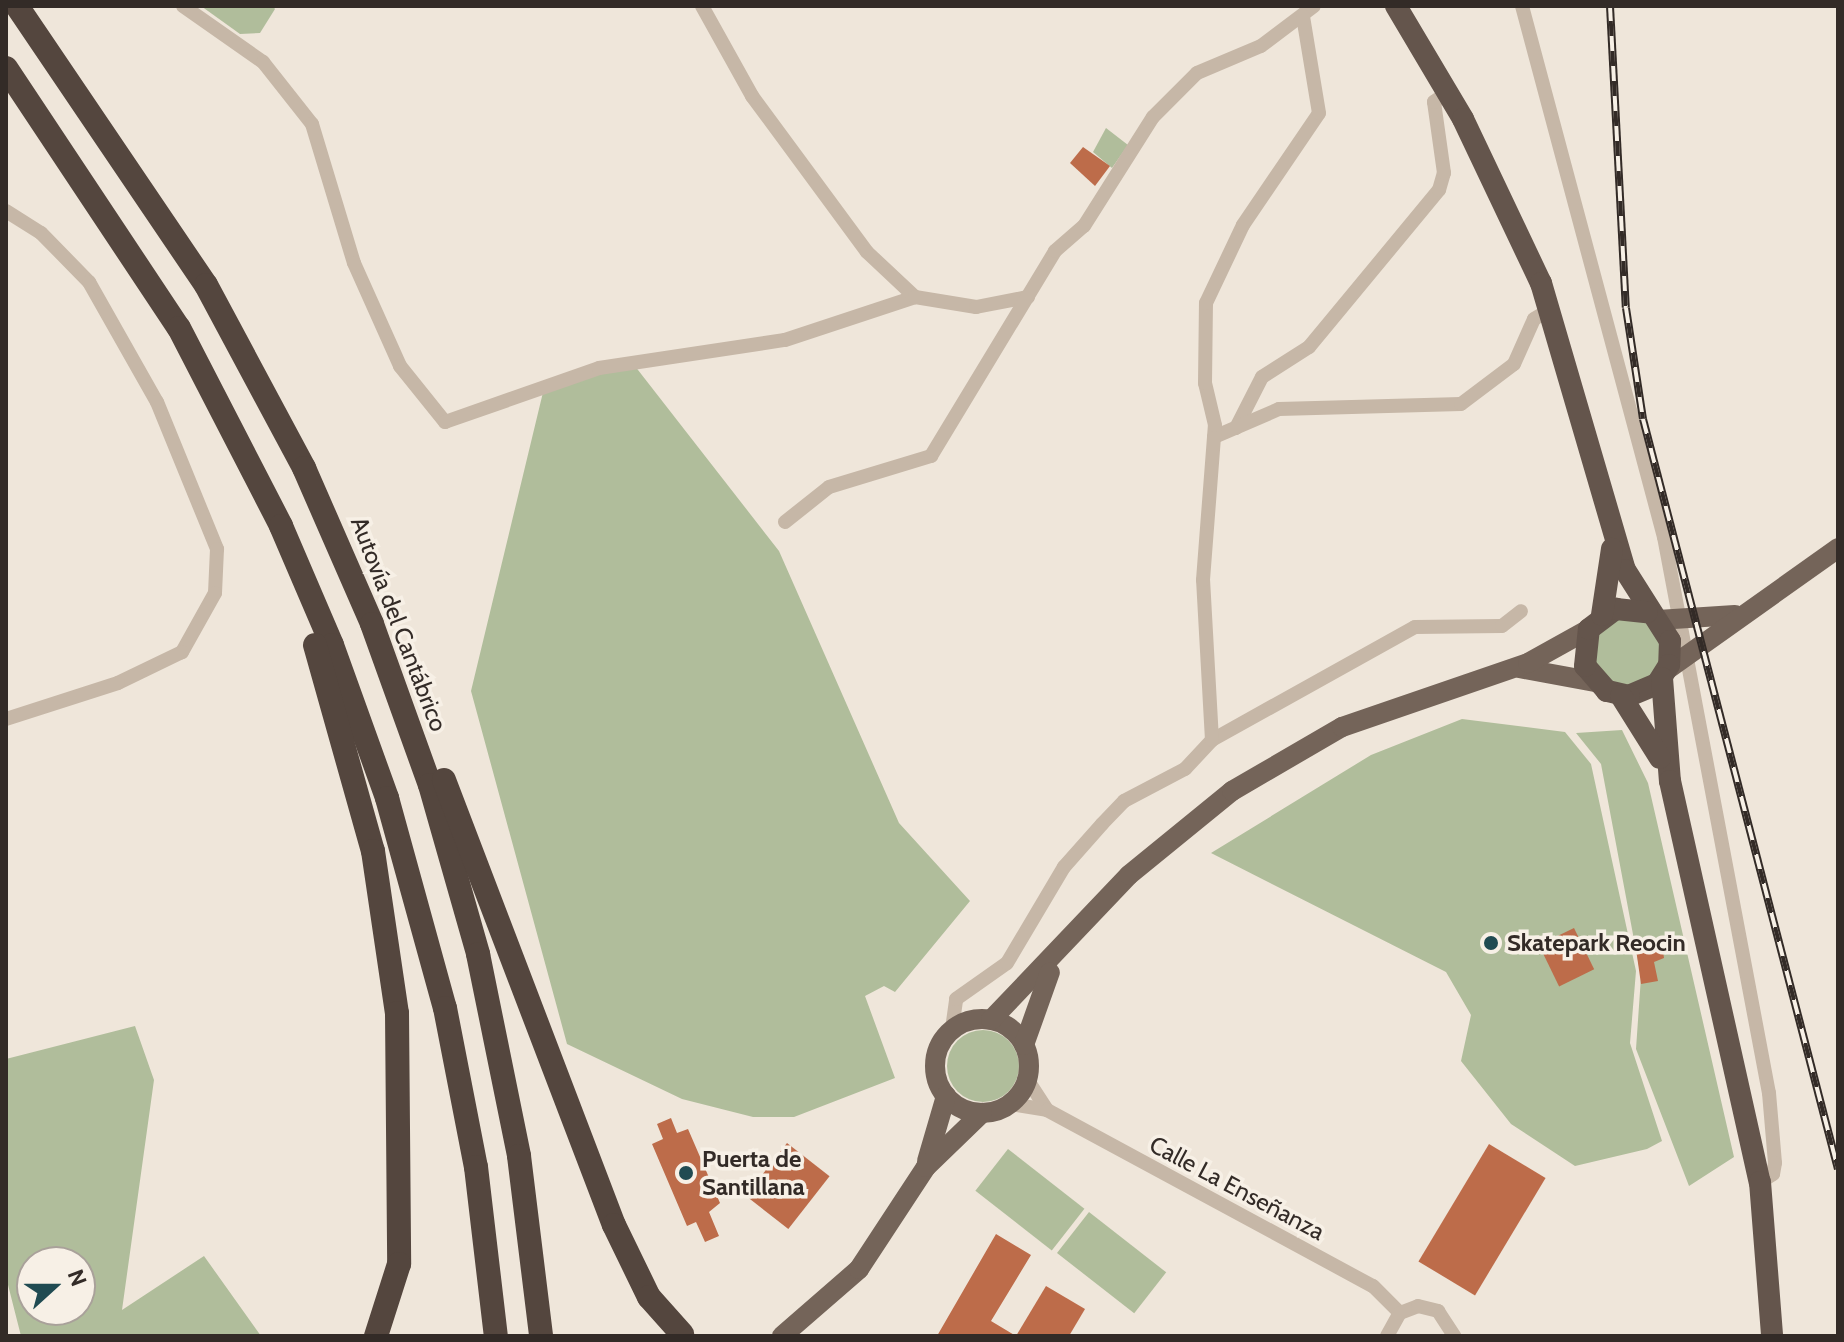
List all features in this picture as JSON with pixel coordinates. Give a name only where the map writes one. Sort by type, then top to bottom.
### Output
[{"type":"highway","name":"Autovía del Cantábrico","points":[[17,6],[158,207],[322,507],[430,785],[505,1076],[541,1336]]},
{"type":"highway","points":[[1396,6],[1448,92],[1552,308],[1612,524],[1670,641],[1670,781],[1760,1182],[1772,1336]]},
{"type":"highway","points":[[6,68],[127,242],[281,526],[383,786],[455,1056],[496,1336]]},
{"type":"highway","points":[[158,207],[268,374],[343,529],[583,1152],[641,1282],[678,1335]]},
{"type":"highway","points":[[127,242],[295,591],[367,824],[392,966],[404,1122],[399,1264],[376,1336]]},
{"type":"highway","points":[[1612,524],[1595,622],[1583,657],[1595,682],[1621,696],[1670,781]]},
{"type":"highway","points":[[1595,622],[1624,607],[1660,617]]},
{"type":"highway","points":[[1621,696],[1644,693],[1671,668]]},
{"type":"main road","points":[[1671,668],[1726,620],[1747,611],[1838,548]]},
{"type":"main road","points":[[1660,617],[1726,620]]},
{"type":"main road","points":[[926,1167],[946,1096],[935,1062],[952,1029],[991,1020],[1061,951],[1142,862],[1263,771],[1372,714],[1511,668],[1595,622]]},
{"type":"main road","points":[[1511,668],[1595,682]]},
{"type":"main road","points":[[782,1336],[859,1269],[926,1167],[982,1113],[1010,1104],[1027,1079],[1024,1045],[1034,1001],[1061,951]]},
{"type":"main road","points":[[991,1020],[1024,1045]]},
{"type":"main road","points":[[946,1096],[982,1113]]},
{"type":"street","points":[[183,6],[263,62],[312,124],[365,289],[400,366],[445,422],[599,368],[785,340],[915,297],[976,307],[1028,297]]},
{"type":"street","points":[[702,6],[752,96],[867,252],[915,297]]},
{"type":"street","points":[[1522,6],[1667,552],[1769,1093],[1775,1163],[1773,1174],[1760,1182]]},
{"type":"street","points":[[785,522],[829,487],[931,456],[1055,251],[1084,226],[1153,117],[1197,73],[1261,46],[1309,11]]},
{"type":"street","points":[[1212,740],[1203,580],[1214,437],[1206,303],[1243,225],[1319,113],[1309,11]]},
{"type":"street","points":[[1236,428],[1262,377],[1309,347],[1439,190],[1444,173],[1434,102],[1448,92]]},
{"type":"street","points":[[6,211],[41,233],[89,282],[157,402],[217,549],[215,593],[182,652],[118,683],[6,719]]},
{"type":"street","points":[[1214,437],[1279,409],[1461,404],[1514,364],[1534,319],[1552,308]]},
{"type":"street","points":[[952,1029],[956,999],[1007,963],[1064,867],[1124,801],[1185,769],[1212,740],[1415,627],[1502,626],[1521,611]]},
{"type":"street","name":"Calle La Enseñanza","points":[[1027,1079],[1047,1110]]},
{"type":"street","name":"Calle La Enseñanza","points":[[1010,1104],[1047,1110],[1373,1286],[1400,1313]]},
{"type":"street","points":[[1387,1336],[1400,1313],[1429,1307],[1446,1318],[1454,1336]]},
{"type":"green space","points":[[201,6],[273,6],[275,9],[260,33],[240,34]]},
{"type":"green space","points":[[1106,128],[1128,145],[1112,168],[1093,152]]},
{"type":"green space","points":[[631,361],[779,551],[899,823],[970,901],[895,992],[884,986],[865,996],[895,1078],[794,1117],[753,1117],[682,1099],[567,1044],[471,691],[545,384]]},
{"type":"green space","points":[[1628,618],[1652,628],[1662,652],[1652,676],[1628,686],[1604,676],[1594,652],[1604,628]]},
{"type":"green space","points":[[1462,719],[1565,732],[1591,764],[1636,971],[1630,1043],[1662,1141],[1647,1149],[1575,1166],[1511,1124],[1461,1061],[1471,1015],[1446,972],[1211,853],[1371,755]]},
{"type":"green space","points":[[1622,730],[1648,783],[1734,1157],[1689,1186],[1636,1049],[1641,977],[1601,764],[1576,733]]},
{"type":"green space","points":[[135,1026],[154,1080],[122,1310],[204,1256],[261,1336],[21,1336],[18,1326],[96,1326],[96,1246],[16,1246],[16,1316],[6,1277],[6,1059]]},
{"type":"green space","points":[[990,1030],[1009,1040],[1017,1052],[1017,1080],[1009,1092],[997,1100],[976,1102],[957,1092],[949,1080],[947,1059],[957,1040],[969,1032]]},
{"type":"green space","points":[[1008,1149],[1084,1209],[1052,1250],[975,1191]]},
{"type":"green space","points":[[1089,1212],[1166,1272],[1134,1313],[1057,1253]]},
{"type":"building","points":[[1083,147],[1110,166],[1095,186],[1070,163]]},
{"type":"building","points":[[1574,928],[1594,969],[1559,986],[1539,945]]},
{"type":"building","points":[[1662,944],[1664,958],[1654,962],[1658,981],[1641,984],[1636,949]]},
{"type":"building","name":"Puerta de Santillana","points":[[671,1118],[677,1133],[688,1129],[720,1203],[709,1212],[719,1236],[705,1242],[696,1222],[687,1226],[652,1144],[663,1139],[657,1124]]},
{"type":"building","points":[[787,1143],[830,1176],[788,1229],[746,1196]]},
{"type":"building","points":[[1489,1144],[1546,1178],[1475,1295],[1418,1261]]},
{"type":"building","points":[[996,1234],[1031,1255],[991,1321],[1016,1336],[937,1336]]},
{"type":"building","points":[[1046,1286],[1085,1309],[1069,1336],[1016,1336]]},
{"type":"railway","points":[[1610,6],[1626,308],[1643,419],[1838,1169]]},
{"type":"place","name":"Skatepark Reocin","points":[[1491,943]]},
{"type":"place","name":"Puerta de Santillana","points":[[686,1173]]}]
